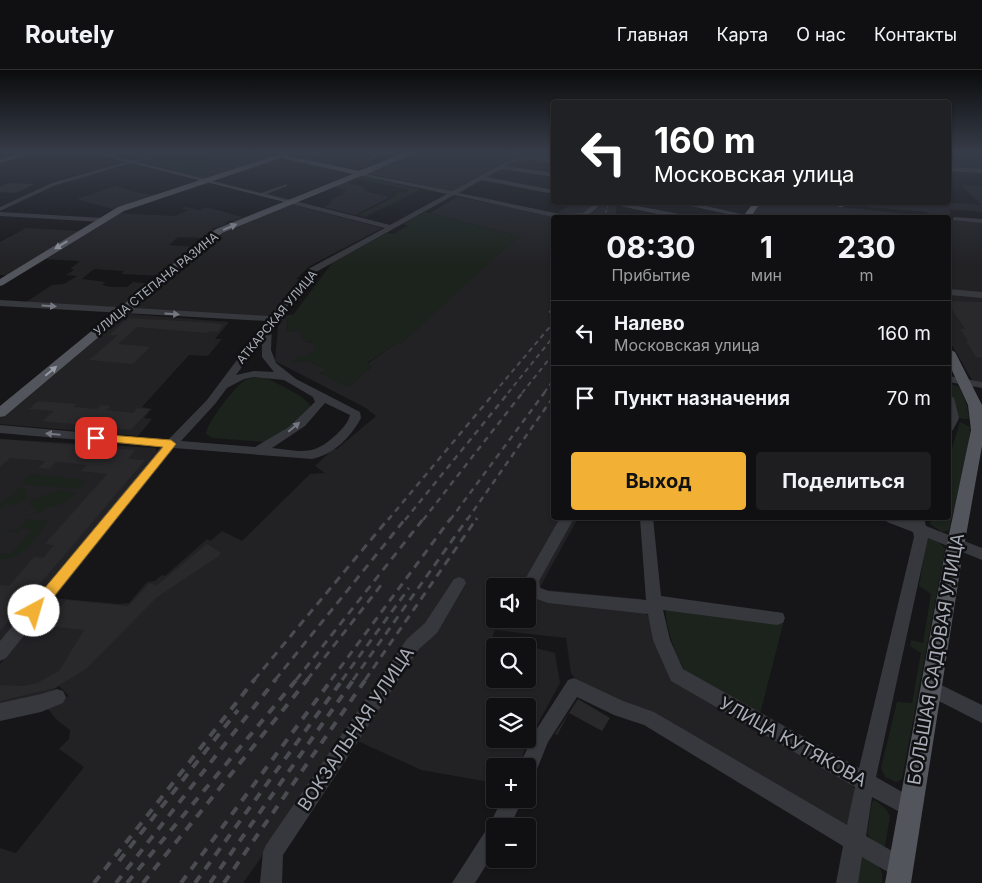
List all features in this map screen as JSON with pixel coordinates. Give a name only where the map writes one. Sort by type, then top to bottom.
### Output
[{"type":"main road","points":[[0,283],[121,209],[177,190]]},
{"type":"main road","name":"УЛИЦА СТЕПАНА РАЗИНА","points":[[0,413],[220,232],[321,190]]},
{"type":"main road","points":[[748,215],[756,205]]},
{"type":"main road","name":"БОЛЬШАЯ САДОВАЯ УЛИЦА","points":[[899,876],[909,807],[978,430],[974,405],[951,356]]},
{"type":"street","points":[[0,209],[40,190]]},
{"type":"street","points":[[244,190],[390,227]]},
{"type":"street","points":[[260,194],[271,190]]},
{"type":"street","points":[[438,190],[555,215]]},
{"type":"street","name":"АТКАРСКАЯ УЛИЦА","points":[[0,653],[171,444],[221,390],[254,332],[270,322],[317,267],[458,190]]},
{"type":"street","points":[[543,190],[551,191]]},
{"type":"street","points":[[584,215],[598,205]]},
{"type":"street","points":[[622,205],[671,215]]},
{"type":"street","points":[[688,205],[737,215]]},
{"type":"street","points":[[703,215],[709,209]]},
{"type":"street","points":[[0,214],[102,220]]},
{"type":"street","points":[[955,219],[982,221]]},
{"type":"street","points":[[951,292],[982,295]]},
{"type":"street","points":[[0,303],[229,317],[270,322],[267,359],[284,377]]},
{"type":"street","points":[[229,317],[254,332]]},
{"type":"street","points":[[0,429],[171,444],[219,446],[302,455],[318,446],[336,431],[345,421],[348,410],[284,377],[256,373],[245,374],[235,378],[221,390]]},
{"type":"street","points":[[951,380],[982,385]]},
{"type":"street","points":[[258,450],[279,440],[298,424],[320,402],[318,394]]},
{"type":"street","points":[[951,401],[953,418],[951,422]]},
{"type":"street","name":"АТКАРСКАЯ УЛИЦА","points":[[211,402],[198,426],[196,436],[199,440],[219,446]]},
{"type":"street","points":[[566,520],[531,581],[534,592],[548,597],[654,605],[777,618]]},
{"type":"street","points":[[647,520],[654,605]]},
{"type":"street","points":[[902,520],[918,523],[956,544],[982,554]]},
{"type":"street","points":[[847,883],[866,783],[921,537],[918,523]]},
{"type":"street","name":"ВОКЗАЛЬНАЯ УЛИЦА","points":[[271,883],[273,852],[413,644],[431,628],[459,583]]},
{"type":"street","name":"УЛИЦА КУТЯКОВА","points":[[654,605],[671,666],[677,676],[909,807]]},
{"type":"street","points":[[532,758],[542,736],[574,686],[620,710],[648,718],[855,841],[899,876]]},
{"type":"street","points":[[931,688],[982,714]]},
{"type":"street","points":[[0,712],[41,703],[57,696]]},
{"type":"street","points":[[463,883],[486,846]]},
{"type":"shaded area","points":[[104,190],[128,190],[156,196],[115,210],[77,199]]},
{"type":"shaded area","points":[[347,190],[365,190],[390,197],[355,215],[324,207],[330,204],[332,199],[345,193],[343,192]]},
{"type":"shaded area","points":[[409,190],[420,190],[365,217],[358,215],[395,197],[398,192],[405,193]]},
{"type":"shaded area","points":[[966,190],[982,190],[982,212],[949,209],[951,214],[931,215],[926,212],[869,207],[867,205],[951,205],[951,202],[981,205]]},
{"type":"shaded area","points":[[457,197],[552,215],[551,520],[577,520],[540,587],[547,590],[642,599],[645,614],[650,616],[666,666],[850,783],[856,790],[858,798],[846,827],[578,682],[571,673],[566,638],[495,630],[492,638],[486,638],[486,688],[536,688],[536,648],[555,653],[560,683],[536,727],[536,698],[486,698],[486,748],[525,748],[522,758],[486,758],[486,781],[421,770],[347,736],[243,883],[0,883],[0,848],[16,853],[84,767],[59,749],[69,739],[70,730],[57,720],[46,707],[69,696],[59,686],[37,700],[0,709],[0,664],[53,598],[119,604],[129,603],[147,582],[155,581],[162,575],[165,576],[207,539],[210,541],[222,531],[242,541],[310,474],[325,473],[315,466],[333,449],[337,449],[376,416],[366,408],[275,361],[279,316],[288,315],[287,331],[299,330],[307,342],[315,343],[314,351],[294,363],[306,360],[324,368],[324,371],[319,374],[351,385],[370,368],[371,366],[367,364],[395,344],[402,343],[514,240],[521,237],[430,213]]},
{"type":"shaded area","points":[[291,204],[382,228],[310,266],[296,279],[300,279],[270,316],[134,310],[133,305],[222,232]]},
{"type":"shaded area","points":[[570,205],[595,205],[586,213],[556,214]]},
{"type":"shaded area","points":[[602,205],[617,207],[615,215],[589,215]]},
{"type":"shaded area","points":[[758,205],[822,205],[915,215],[752,215]]},
{"type":"shaded area","points":[[186,207],[199,210],[206,207],[243,217],[233,221],[229,220],[224,225],[210,229],[217,231],[208,238],[178,237],[169,245],[197,247],[163,276],[121,274],[124,271],[94,269],[82,279],[106,282],[102,285],[111,287],[127,287],[133,282],[154,284],[122,308],[26,302],[52,285],[64,284],[77,276],[66,275],[74,270],[70,269],[80,261],[43,259],[117,213],[175,216],[189,210],[181,209]]},
{"type":"shaded area","points":[[425,212],[522,237],[514,240],[402,343],[395,344],[367,363],[372,366],[351,385],[347,387],[325,375],[318,375],[324,371],[324,368],[306,360],[290,362],[314,351],[315,343],[304,341],[299,330],[287,332],[288,315],[293,315],[332,263],[387,233],[393,234],[408,226],[403,224]]},
{"type":"shaded area","points":[[951,219],[982,222],[982,294],[951,290]]},
{"type":"shaded area","points":[[26,228],[82,231],[10,275],[0,275],[0,242]]},
{"type":"shaded area","points":[[951,294],[982,297],[982,383],[972,380],[951,343]]},
{"type":"shaded area","points":[[130,314],[229,322],[215,339],[222,339],[208,356],[189,355],[142,407],[152,409],[144,418],[152,419],[138,436],[0,424],[0,418],[121,317]]},
{"type":"shaded area","points":[[264,377],[297,394],[311,407],[282,435],[265,442],[212,438],[206,434],[216,414],[240,384],[250,378]]},
{"type":"shaded area","points":[[951,384],[959,387],[967,405],[969,419],[962,419],[957,416],[951,394]]},
{"type":"shaded area","points":[[960,422],[970,427],[968,451],[949,530],[942,532],[930,524],[931,520],[951,520],[951,451]]},
{"type":"shaded area","points":[[0,439],[155,448],[157,451],[0,644]]},
{"type":"shaded area","points":[[31,474],[86,480],[79,489],[21,484]]},
{"type":"shaded area","points":[[22,486],[24,487],[27,500],[13,505],[5,504],[0,510],[0,504]]},
{"type":"shaded area","points":[[60,490],[76,492],[66,503],[46,508],[41,512],[31,515],[37,508],[31,507],[30,500]]},
{"type":"shaded area","points":[[27,519],[49,521],[22,552],[8,559],[0,559],[0,553],[10,554],[32,530],[22,528],[18,533],[0,530],[17,530]]},
{"type":"shaded area","points":[[927,538],[937,540],[945,549],[902,779],[896,782],[885,777],[881,768],[897,702],[912,703],[921,653],[910,646],[911,640],[923,643],[931,594],[919,586]]},
{"type":"shaded area","points":[[667,608],[783,624],[760,714],[685,671],[675,650],[669,630]]},
{"type":"shaded area","points":[[875,800],[886,809],[890,816],[885,846],[880,847],[867,834],[872,802]]},
{"type":"shaded area","points":[[861,857],[871,859],[878,865],[882,873],[882,883],[856,883]]},
{"type":"building","points":[[0,190],[22,190],[16,193],[0,192]]},
{"type":"building","points":[[951,301],[982,302],[982,358],[976,357],[966,341],[968,341],[960,329],[965,329],[951,308]]},
{"type":"building","points":[[128,318],[223,325],[218,332],[209,331],[207,333],[137,327],[118,344],[150,347],[133,364],[89,360],[118,335],[109,335]]},
{"type":"building","points":[[38,401],[76,404],[73,407],[97,409],[101,405],[111,406],[106,410],[133,413],[137,408],[150,409],[131,430],[42,421],[54,411],[29,409]]},
{"type":"building","points":[[0,439],[135,450],[128,459],[145,460],[0,631],[0,585],[9,586],[34,557],[43,558],[54,545],[45,544],[107,474],[81,471],[87,465],[56,462],[49,469],[38,468],[45,461],[10,458],[0,467]]},
{"type":"building","points":[[207,544],[221,553],[219,556],[157,597],[86,669],[55,688],[0,701],[0,685],[23,686],[37,683],[59,671],[84,630],[57,627],[42,631],[66,600],[128,606],[150,583],[156,586]]},
{"type":"building","points":[[578,699],[610,718],[602,731],[569,713],[557,735],[555,734]]},
{"type":"tram line","points":[[241,190],[285,201],[297,199],[320,190]]},
{"type":"railway","points":[[605,215],[608,205]]},
{"type":"railway","points":[[494,393],[551,326]]},
{"type":"railway","points":[[508,393],[551,340]]},
{"type":"railway","points":[[522,393],[551,357]]},
{"type":"railway","points":[[544,393],[551,383]]},
{"type":"railway","points":[[388,520],[495,392]]},
{"type":"railway","points":[[405,520],[509,392]]},
{"type":"railway","points":[[423,520],[523,392]]},
{"type":"railway","points":[[450,520],[545,392]]},
{"type":"railway","points":[[467,520],[551,400]]},
{"type":"railway","points":[[254,680],[389,518]]},
{"type":"railway","points":[[275,680],[406,518]]},
{"type":"railway","points":[[296,680],[424,518]]},
{"type":"railway","points":[[331,680],[451,518]]},
{"type":"railway","points":[[353,680],[468,518]]},
{"type":"railway","points":[[365,680],[477,518],[476,520]]},
{"type":"railway","points":[[307,680],[382,584]]},
{"type":"railway","points":[[342,680],[409,588]]},
{"type":"railway","points":[[94,883],[255,679]]},
{"type":"railway","points":[[116,883],[276,679]]},
{"type":"railway","points":[[127,883],[297,679]]},
{"type":"railway","points":[[143,883],[308,679]]},
{"type":"railway","points":[[181,883],[332,679]]},
{"type":"railway","points":[[195,883],[343,679]]},
{"type":"railway","points":[[210,883],[354,679]]},
{"type":"railway","points":[[224,883],[366,679]]},
{"type":"railway","points":[[119,861],[238,710]]},
{"type":"route","points":[[34,611],[171,444],[96,438]]}]
